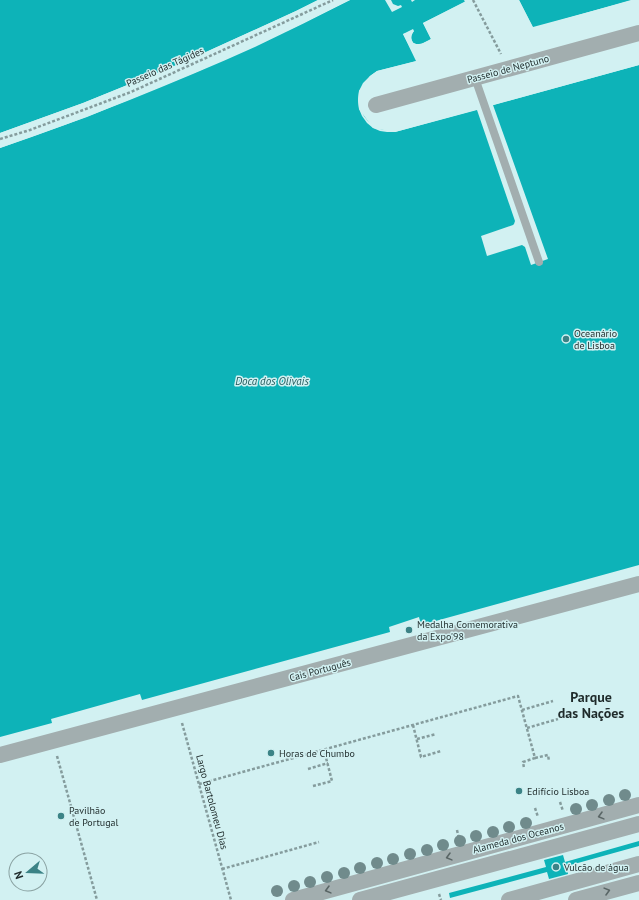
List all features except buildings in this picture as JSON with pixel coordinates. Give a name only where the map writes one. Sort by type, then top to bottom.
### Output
[{"type":"street","name":"Passeio de Neptuno","points":[[376,105],[639,33]]},
{"type":"street","name":"Cais Português","points":[[0,755],[639,584]]},
{"type":"street","name":"Alameda dos Oceanos","points":[[293,900],[639,805]]},
{"type":"street","name":"Alameda dos Oceanos","points":[[360,900],[403,894],[639,824]]},
{"type":"street","points":[[509,900],[639,864]]},
{"type":"street","points":[[397,872],[403,894]]},
{"type":"street","points":[[576,900],[639,883]]},
{"type":"lane","points":[[475,78],[539,262]]},
{"type":"path","name":"Passeio das Tágides","points":[[0,139],[30,130],[130,92],[333,0]]},
{"type":"path","points":[[473,0],[509,69]]},
{"type":"path","points":[[199,784],[518,696],[535,758]]},
{"type":"path","points":[[522,710],[553,701]]},
{"type":"path","name":"Largo Bartolomeu Dias","points":[[178,708],[231,900]]},
{"type":"path","points":[[527,728],[558,719]]},
{"type":"path","points":[[413,725],[421,757],[441,751]]},
{"type":"path","points":[[417,739],[436,734]]},
{"type":"path","points":[[53,741],[97,900]]},
{"type":"path","points":[[313,786],[332,781],[324,750]]},
{"type":"path","points":[[524,768],[523,762],[535,758],[548,755],[549,761]]},
{"type":"path","points":[[308,769],[328,763]]},
{"type":"path","points":[[560,802],[563,811]]},
{"type":"path","points":[[535,808],[538,818]]},
{"type":"path","points":[[457,830],[459,840]]},
{"type":"path","points":[[222,869],[319,842]]},
{"type":"water","points":[[0,0],[318,0],[184,62],[83,103],[0,133]]},
{"type":"water","name":"Doca dos Olivais","points":[[350,0],[385,0],[392,12],[402,7],[401,5],[398,6],[393,4],[391,0],[411,0],[412,2],[415,0],[468,0],[423,23],[431,39],[421,44],[416,44],[412,42],[411,38],[414,31],[403,34],[417,61],[377,71],[370,76],[359,91],[358,100],[359,109],[373,128],[395,132],[639,65],[639,565],[421,625],[419,617],[389,627],[390,632],[142,700],[140,694],[51,719],[52,723],[0,737],[0,148],[97,113],[194,74],[257,46]]},
{"type":"water","points":[[519,0],[631,0],[533,28]]},
{"type":"water","points":[[639,841],[639,846],[567,866],[568,874],[549,879],[547,872],[450,898],[449,893],[546,867],[544,860],[563,855],[565,862]]},
{"type":"pier","points":[[320,0],[319,2],[297,13],[185,64],[84,105],[0,135],[0,133],[83,103],[184,62]]},
{"type":"pier","points":[[346,0],[350,0],[201,70],[87,117],[0,148],[0,145],[86,115],[200,68],[256,44]]},
{"type":"pier","points":[[464,0],[470,0],[469,2],[426,24],[433,38],[432,40],[422,46],[415,46],[410,41],[410,33],[406,35],[419,60],[418,62],[378,73],[365,84],[361,92],[361,109],[364,116],[374,126],[380,129],[395,130],[639,63],[639,65],[493,105],[548,259],[531,265],[525,247],[522,245],[487,256],[481,236],[513,225],[515,221],[477,110],[395,132],[387,132],[373,128],[367,123],[359,109],[359,91],[363,83],[370,76],[377,71],[416,61],[403,34],[413,29],[414,31],[411,38],[413,43],[416,44],[421,44],[431,39],[423,23],[465,2]]},
{"type":"pier","points":[[517,0],[519,0],[533,27],[633,0],[631,2],[533,30]]},
{"type":"place","name":"Oceanário de Lisboa","points":[[566,339]]},
{"type":"place","name":"Medalha Comemorativa da Expo'98","points":[[409,630]]},
{"type":"place","name":"Horas de Chumbo","points":[[271,753]]},
{"type":"place","name":"Edifício Lisboa","points":[[519,791]]},
{"type":"place","name":"Pavilhão de Portugal","points":[[61,816]]},
{"type":"place","name":"Vulcão de água","points":[[556,867]]},
{"type":"district","name":"Parque das Nações","points":[[591,706]]}]
